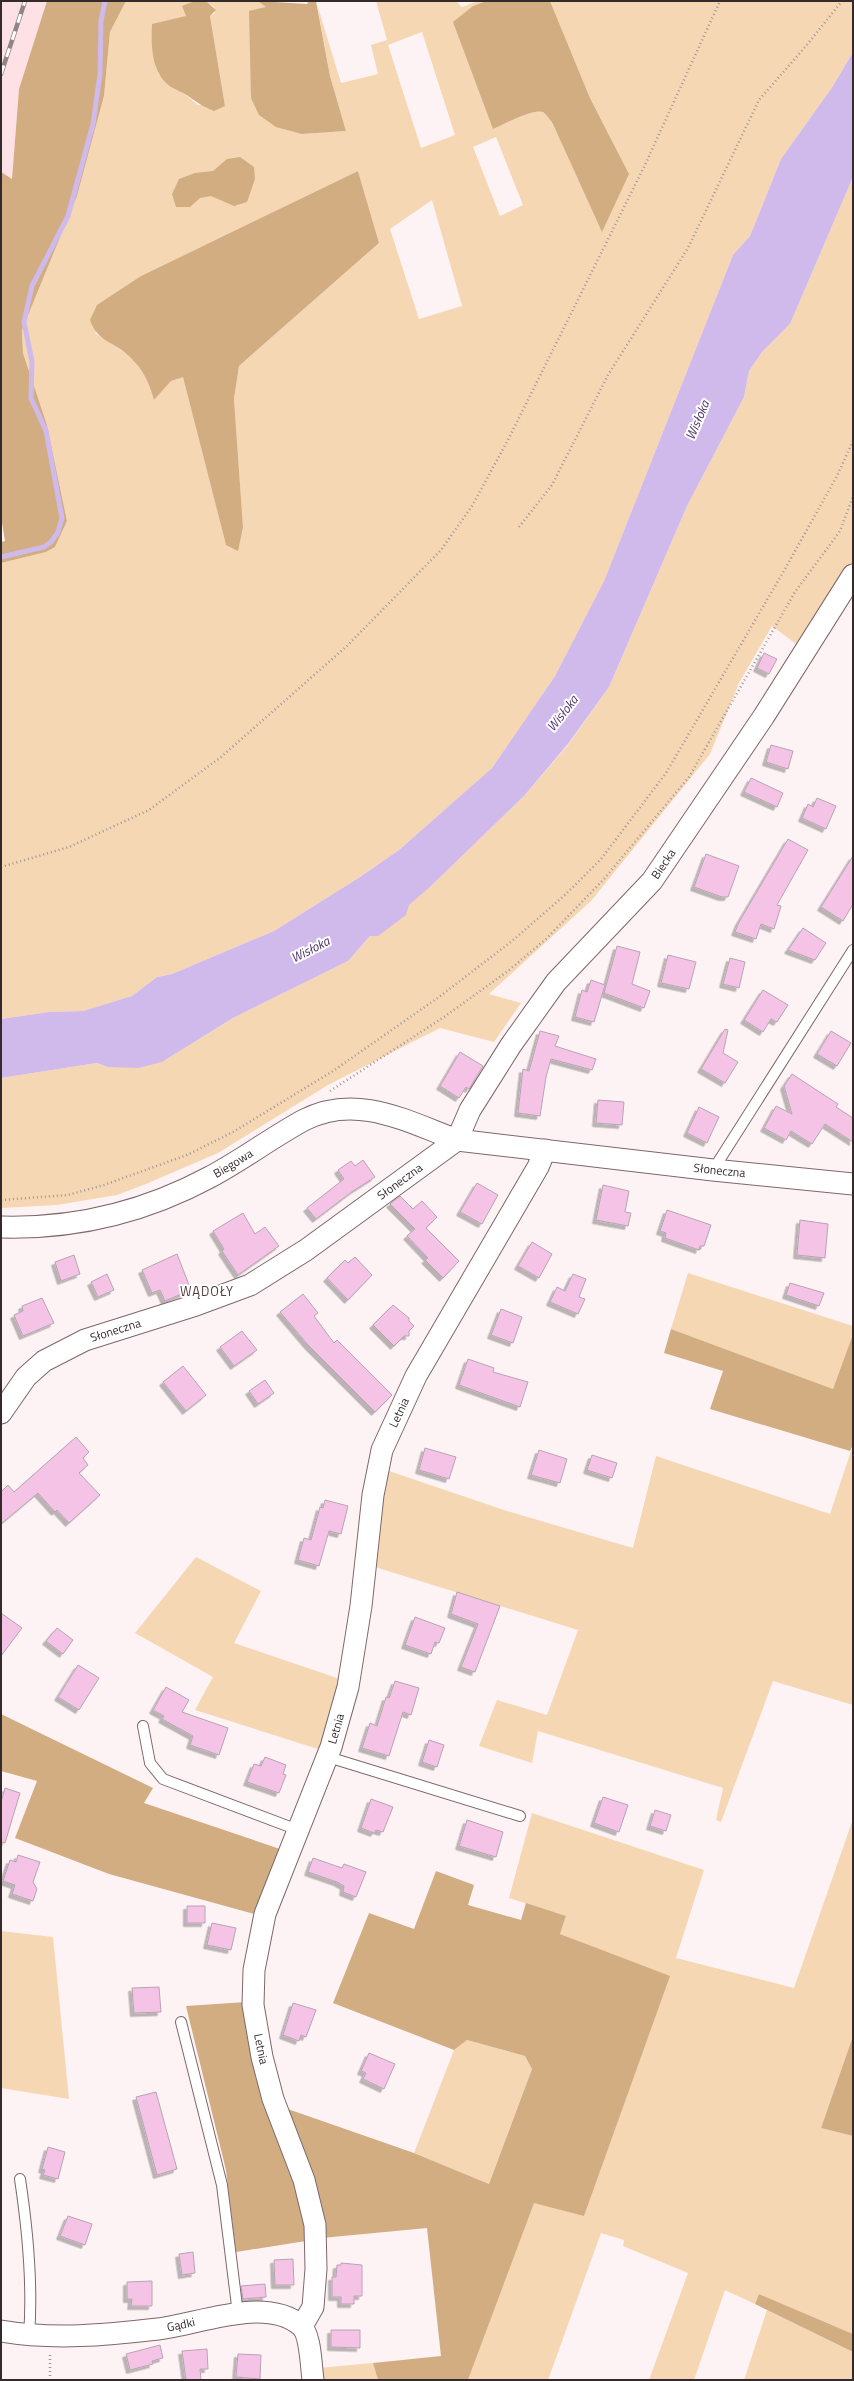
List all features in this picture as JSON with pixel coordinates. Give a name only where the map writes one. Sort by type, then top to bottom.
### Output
[{"type":"street","name":"Biecka","points":[[457,1140],[470,1110],[511,1044],[556,982],[652,880],[764,716],[853,575]]},
{"type":"street","name":"Biegowa","points":[[1,1226],[44,1226],[78,1222],[122,1213],[152,1203],[210,1177],[289,1128],[323,1111],[354,1107],[370,1110],[457,1140]]},
{"type":"street","name":"Słoneczna","points":[[1,1413],[26,1377],[44,1361],[85,1340],[196,1305],[250,1286],[306,1250],[457,1140],[713,1170],[853,1184]]},
{"type":"street","name":"Letnia","points":[[302,2326],[313,2307],[316,2269],[315,2226],[304,2180],[272,2099],[262,2057],[253,2005],[254,1970],[265,1914],[328,1757],[348,1687],[361,1606],[373,1495],[382,1450],[416,1376],[535,1173],[545,1150]]},
{"type":"street","name":"Gądki","points":[[1,2331],[39,2336],[159,2329],[238,2314],[268,2312],[287,2316],[302,2326]]},
{"type":"street","points":[[302,2326],[308,2340],[312,2380]]},
{"type":"lane","points":[[713,1170],[853,950]]},
{"type":"lane","points":[[143,1726],[150,1763],[164,1778],[298,1830]]},
{"type":"lane","points":[[328,1757],[520,1816]]},
{"type":"lane","points":[[181,2022],[222,2185],[238,2314]]},
{"type":"lane","points":[[20,2179],[28,2231],[32,2306],[39,2336]]},
{"type":"path","points":[[1,867],[69,847],[149,810],[221,757],[342,651],[441,550],[472,506],[508,440],[644,167],[720,1]]},
{"type":"path","points":[[519,527],[552,485],[608,375],[688,248],[759,100],[806,46],[842,1]]},
{"type":"path","points":[[1,1200],[68,1195],[104,1185],[187,1155],[233,1132],[333,1071],[439,997],[512,941],[566,894],[601,859],[666,774],[785,569],[837,476],[853,441]]},
{"type":"path","points":[[326,1095],[334,1088],[444,1017],[508,972],[546,940],[604,879],[688,778],[795,592],[840,531],[853,496]]},
{"type":"path","points":[[39,2336],[50,2380]]},
{"type":"shaded area","points":[[1,1],[47,1],[19,89],[12,179],[1,208]]},
{"type":"shaded area","points":[[47,1],[126,1],[110,32],[104,96],[77,196],[22,330],[23,353],[47,425],[67,521],[55,547],[46,552],[1,563],[1,542],[5,541],[1,516],[1,172],[12,179],[19,89]]},
{"type":"shaded area","points":[[126,1],[195,1],[192,2],[158,73],[167,82],[198,105],[225,106],[210,16],[215,13],[214,7],[206,1],[261,2],[266,7],[302,134],[346,131],[330,76],[317,4],[341,83],[378,74],[371,45],[387,40],[376,1],[456,1],[462,7],[478,1],[486,1],[473,6],[493,129],[532,112],[543,112],[553,124],[629,174],[590,98],[550,1],[853,1],[853,52],[833,86],[781,159],[750,236],[733,255],[604,581],[555,676],[492,768],[399,850],[360,877],[274,931],[172,974],[157,977],[132,996],[83,1011],[49,1012],[1,1019],[1,563],[46,552],[55,547],[67,521],[47,425],[23,353],[22,330],[77,196],[104,96],[110,32]],"holes":[[[422,32],[455,135],[421,148],[388,45]],[[496,137],[523,205],[500,216],[473,147]],[[358,171],[379,243],[239,366],[234,399],[243,527],[226,545],[183,376],[171,381],[154,400],[148,378],[130,356],[95,333],[141,276]],[[432,200],[462,306],[419,319],[390,229]]]},
{"type":"shaded area","points":[[206,1],[216,10],[210,16],[225,106],[214,111],[171,87],[164,81],[156,67],[152,50],[152,24],[186,16],[182,6],[192,2]]},
{"type":"shaded area","points":[[258,1],[307,4],[309,1],[316,1],[330,76],[346,131],[302,134],[276,127],[259,115],[251,98],[249,11],[266,7]]},
{"type":"shaded area","points":[[486,1],[550,1],[590,98],[629,174],[602,232],[553,124],[543,112],[532,112],[493,129],[453,22],[473,6]]},
{"type":"shaded area","points":[[240,157],[254,167],[255,179],[247,202],[234,206],[211,196],[200,198],[190,207],[176,207],[172,194],[179,179],[195,173],[213,171],[227,159]]},
{"type":"shaded area","points":[[358,171],[379,243],[239,366],[234,399],[243,527],[238,551],[226,545],[183,377],[171,381],[154,400],[148,382],[139,367],[124,352],[102,338],[93,328],[90,320],[97,305],[141,276]]},
{"type":"shaded area","points":[[853,177],[853,561],[799,646],[772,626],[739,683],[710,754],[591,901],[489,994],[521,1003],[494,1042],[440,1028],[328,1085],[218,1153],[146,1184],[117,1195],[57,1205],[1,1208],[1,1078],[97,1063],[108,1067],[162,1062],[233,1018],[348,961],[370,936],[431,886],[524,796],[568,745],[609,687],[687,506],[744,397],[749,371],[762,352],[790,324]]},
{"type":"shaded area","points":[[688,1273],[853,1326],[853,1334],[833,1389],[671,1329]]},
{"type":"shaded area","points":[[671,1329],[833,1389],[853,1334],[853,1445],[850,1451],[710,1409],[723,1371],[664,1353]]},
{"type":"shaded area","points":[[853,1445],[853,1705],[773,1681],[721,1822],[716,1820],[723,1788],[538,1731],[532,1763],[479,1746],[497,1700],[547,1715],[578,1630],[375,1567],[386,1470],[507,1511],[633,1548],[656,1456],[830,1514]]},
{"type":"shaded area","points":[[196,1557],[261,1591],[234,1643],[343,1680],[321,1750],[195,1710],[213,1677],[135,1633]]},
{"type":"shaded area","points":[[1,1714],[153,1788],[144,1803],[283,1850],[258,1915],[109,1874],[15,1838],[37,1781],[1,1771]]},
{"type":"shaded area","points":[[532,1813],[704,1870],[676,1958],[794,1988],[853,1819],[853,2036],[821,2128],[853,2136],[853,2334],[759,2294],[755,2304],[725,2290],[694,2380],[649,2380],[688,2273],[623,2246],[624,2240],[601,2233],[548,2380],[468,2380],[534,2202],[584,2215],[669,1977],[560,1934],[566,1916],[509,1898]]},
{"type":"shaded area","points":[[436,1871],[474,1885],[468,1905],[521,1920],[526,1903],[566,1916],[560,1934],[670,1976],[584,2216],[534,2203],[468,2380],[378,2380],[373,2363],[441,2356],[427,2228],[322,2238],[282,2107],[414,2153],[489,2184],[532,2069],[525,2056],[467,2040],[454,2050],[333,2003],[369,1913],[414,1929]]},
{"type":"shaded area","points":[[1,1931],[53,1937],[69,2099],[1,2088]]},
{"type":"shaded area","points":[[246,2002],[312,2240],[236,2252],[226,2170],[186,2006]]},
{"type":"shaded area","points":[[853,2036],[853,2136],[821,2128]]},
{"type":"shaded area","points":[[467,2040],[525,2056],[532,2069],[489,2184],[414,2153],[454,2050]]},
{"type":"shaded area","points":[[759,2294],[853,2334],[853,2352],[755,2304]]},
{"type":"shaded area","points":[[767,2310],[853,2352],[853,2380],[744,2380]]},
{"type":"shaded area","points":[[373,2363],[378,2380],[320,2380],[318,2368]]},
{"type":"water","name":"Wisłoka","points":[[853,52],[853,177],[790,324],[762,352],[749,371],[744,397],[687,506],[609,687],[568,744],[524,796],[431,886],[409,905],[406,915],[378,936],[370,936],[348,961],[233,1018],[162,1062],[138,1068],[108,1067],[97,1063],[1,1078],[1,1019],[49,1012],[83,1011],[132,996],[157,977],[172,974],[274,931],[360,877],[399,850],[492,768],[555,676],[604,581],[733,255],[750,236],[781,159],[833,86]]},
{"type":"building","points":[[764,653],[777,659],[769,674],[757,668]]},
{"type":"building","points":[[771,745],[793,751],[788,769],[766,762]]},
{"type":"building","points":[[751,778],[783,793],[777,807],[744,792]]},
{"type":"building","points":[[817,798],[836,806],[826,829],[802,818],[808,804],[813,807]]},
{"type":"building","points":[[788,839],[808,850],[777,905],[781,906],[774,929],[761,924],[756,939],[735,932],[739,922]]},
{"type":"building","points":[[706,854],[739,866],[728,897],[722,897],[694,887]]},
{"type":"building","points":[[853,856],[853,904],[843,921],[821,907]]},
{"type":"building","points":[[803,928],[826,943],[815,960],[788,950]]},
{"type":"building","points":[[617,946],[640,952],[632,984],[650,991],[644,1008],[604,993]]},
{"type":"building","points":[[668,955],[696,962],[689,989],[661,983]]},
{"type":"building","points":[[730,958],[745,962],[739,988],[723,984]]},
{"type":"building","points":[[591,980],[605,985],[594,1022],[575,1017],[582,990],[587,992]]},
{"type":"building","points":[[763,990],[788,1005],[777,1022],[771,1019],[763,1032],[744,1020]]},
{"type":"building","points":[[725,1029],[728,1030],[723,1053],[738,1062],[725,1083],[701,1069]]},
{"type":"building","points":[[540,1031],[559,1036],[555,1046],[596,1059],[592,1070],[551,1059],[546,1077],[540,1116],[518,1113],[523,1069],[529,1071]]},
{"type":"building","points":[[831,1031],[851,1043],[837,1066],[817,1054]]},
{"type":"building","points":[[460,1052],[483,1066],[469,1089],[466,1087],[459,1098],[440,1086]]},
{"type":"building","points":[[792,1074],[838,1104],[836,1107],[853,1118],[853,1142],[825,1124],[812,1144],[791,1131],[786,1140],[764,1128],[776,1106],[792,1114],[784,1086]]},
{"type":"building","points":[[598,1100],[624,1102],[622,1125],[596,1123]]},
{"type":"building","points":[[699,1107],[719,1117],[707,1143],[687,1133]]},
{"type":"building","points":[[363,1160],[375,1177],[353,1191],[316,1219],[307,1208],[344,1179],[338,1170],[351,1161],[355,1166]]},
{"type":"building","points":[[477,1183],[498,1195],[482,1224],[460,1212]]},
{"type":"building","points":[[603,1185],[629,1191],[625,1212],[631,1213],[628,1226],[596,1220]]},
{"type":"building","points":[[400,1196],[413,1209],[422,1201],[437,1217],[426,1228],[459,1261],[443,1278],[425,1260],[428,1258],[407,1236],[415,1229],[390,1204]]},
{"type":"building","points":[[667,1210],[711,1225],[704,1246],[700,1246],[699,1250],[665,1238],[666,1233],[660,1231]]},
{"type":"building","points":[[243,1213],[255,1234],[265,1227],[279,1246],[238,1275],[222,1251],[224,1249],[213,1231]]},
{"type":"building","points":[[800,1220],[828,1224],[825,1258],[797,1255]]},
{"type":"building","points":[[532,1242],[552,1254],[539,1278],[518,1266]]},
{"type":"building","points":[[177,1254],[191,1290],[165,1301],[160,1290],[152,1293],[142,1270]]},
{"type":"building","points":[[74,1255],[80,1274],[61,1281],[55,1262]]},
{"type":"building","points":[[355,1257],[372,1275],[348,1300],[327,1278],[345,1260],[348,1263]]},
{"type":"building","points":[[107,1274],[114,1290],[98,1297],[91,1282]]},
{"type":"building","points":[[573,1274],[586,1279],[579,1297],[585,1299],[578,1314],[550,1302],[557,1287],[565,1291]]},
{"type":"building","points":[[790,1283],[824,1293],[819,1306],[786,1295]]},
{"type":"building","points":[[303,1294],[318,1313],[314,1316],[334,1343],[337,1340],[392,1395],[375,1412],[308,1345],[280,1312]]},
{"type":"building","points":[[42,1298],[54,1323],[23,1336],[14,1315],[23,1311],[22,1306]]},
{"type":"building","points":[[393,1305],[409,1318],[409,1321],[414,1326],[409,1331],[409,1336],[404,1336],[394,1346],[373,1325]]},
{"type":"building","points":[[501,1309],[522,1317],[513,1343],[491,1335]]},
{"type":"building","points":[[242,1331],[257,1350],[234,1366],[220,1347]]},
{"type":"building","points":[[468,1359],[494,1368],[493,1372],[528,1382],[520,1407],[459,1385]]},
{"type":"building","points":[[183,1366],[206,1395],[186,1411],[163,1382]]},
{"type":"building","points":[[265,1380],[274,1393],[258,1404],[249,1391]]},
{"type":"building","points":[[76,1437],[89,1452],[83,1458],[88,1465],[79,1473],[100,1495],[69,1523],[57,1510],[55,1512],[38,1493],[1,1524],[1,1492],[8,1485],[14,1492]]},
{"type":"building","points":[[425,1448],[456,1457],[449,1479],[419,1470]]},
{"type":"building","points":[[539,1450],[567,1459],[560,1483],[531,1475]]},
{"type":"building","points":[[592,1455],[617,1463],[612,1478],[587,1470]]},
{"type":"building","points":[[325,1500],[348,1506],[341,1534],[329,1531],[319,1566],[298,1560],[304,1538],[311,1540],[320,1507],[323,1508]]},
{"type":"building","points":[[457,1592],[500,1606],[475,1672],[461,1667],[478,1624],[451,1614]]},
{"type":"building","points":[[1,1613],[22,1628],[1,1656]]},
{"type":"building","points":[[415,1617],[445,1628],[439,1643],[435,1642],[431,1654],[405,1645]]},
{"type":"building","points":[[57,1628],[73,1640],[63,1654],[46,1641]]},
{"type":"building","points":[[78,1665],[99,1678],[79,1710],[58,1697]]},
{"type":"building","points":[[395,1681],[419,1688],[411,1715],[403,1712],[389,1756],[362,1748],[370,1723],[377,1726],[386,1697],[389,1698]]},
{"type":"building","points":[[166,1687],[189,1700],[182,1712],[228,1728],[219,1755],[190,1745],[193,1736],[162,1719],[164,1716],[153,1710]]},
{"type":"building","points":[[429,1740],[444,1745],[437,1767],[422,1762]]},
{"type":"building","points":[[265,1757],[286,1765],[283,1774],[286,1775],[279,1793],[247,1782],[254,1764],[261,1766]]},
{"type":"building","points":[[5,1788],[20,1793],[5,1843],[1,1842],[1,1802]]},
{"type":"building","points":[[603,1797],[628,1805],[619,1832],[594,1823]]},
{"type":"building","points":[[371,1799],[393,1807],[383,1832],[376,1830],[374,1833],[361,1828]]},
{"type":"building","points":[[655,1810],[671,1815],[666,1831],[650,1826]]},
{"type":"building","points":[[467,1820],[503,1832],[496,1857],[459,1846]]},
{"type":"building","points":[[18,1855],[40,1862],[33,1882],[37,1889],[33,1901],[12,1894],[15,1885],[3,1881],[10,1860],[16,1862]]},
{"type":"building","points":[[313,1858],[342,1868],[344,1864],[366,1872],[356,1897],[343,1892],[344,1886],[337,1882],[308,1872]]},
{"type":"building","points":[[187,1906],[205,1906],[205,1923],[187,1923]]},
{"type":"building","points":[[212,1923],[236,1928],[231,1950],[207,1945]]},
{"type":"building","points":[[159,1987],[161,2012],[134,2013],[132,1988]]},
{"type":"building","points":[[293,2003],[316,2010],[306,2037],[301,2035],[299,2041],[283,2035]]},
{"type":"building","points":[[369,2053],[395,2064],[384,2089],[363,2079],[366,2073],[361,2071]]},
{"type":"building","points":[[156,2092],[177,2169],[157,2175],[136,2097]]},
{"type":"building","points":[[48,2147],[65,2152],[58,2179],[43,2175],[45,2170],[42,2169]]},
{"type":"building","points":[[68,2216],[92,2224],[85,2245],[60,2236]]},
{"type":"building","points":[[193,2252],[195,2273],[182,2275],[179,2254]]},
{"type":"building","points":[[293,2259],[294,2285],[275,2285],[274,2260]]},
{"type":"building","points":[[341,2263],[362,2265],[362,2296],[354,2296],[354,2304],[341,2304],[341,2297],[332,2297],[332,2277],[336,2277],[337,2265],[341,2265]]},
{"type":"building","points":[[152,2281],[152,2306],[131,2306],[132,2299],[127,2299],[127,2282]]},
{"type":"building","points":[[265,2284],[266,2297],[243,2299],[241,2286]]},
{"type":"building","points":[[331,2330],[360,2330],[360,2348],[331,2347]]},
{"type":"building","points":[[160,2345],[163,2358],[152,2361],[153,2364],[130,2370],[126,2354]]},
{"type":"building","points":[[207,2349],[208,2369],[200,2369],[201,2380],[186,2380],[182,2351]]},
{"type":"building","points":[[238,2354],[261,2355],[260,2379],[236,2377]]},
{"type":"waterway","points":[[1,557],[44,547],[51,542],[58,532],[62,518],[46,431],[31,398],[32,362],[24,322],[32,286],[68,216],[93,124],[100,74],[101,21],[105,1]]},
{"type":"railway","points":[[1,74],[25,1]]},
{"type":"district","name":"WĄDOŁY","points":[[207,1291]]}]
